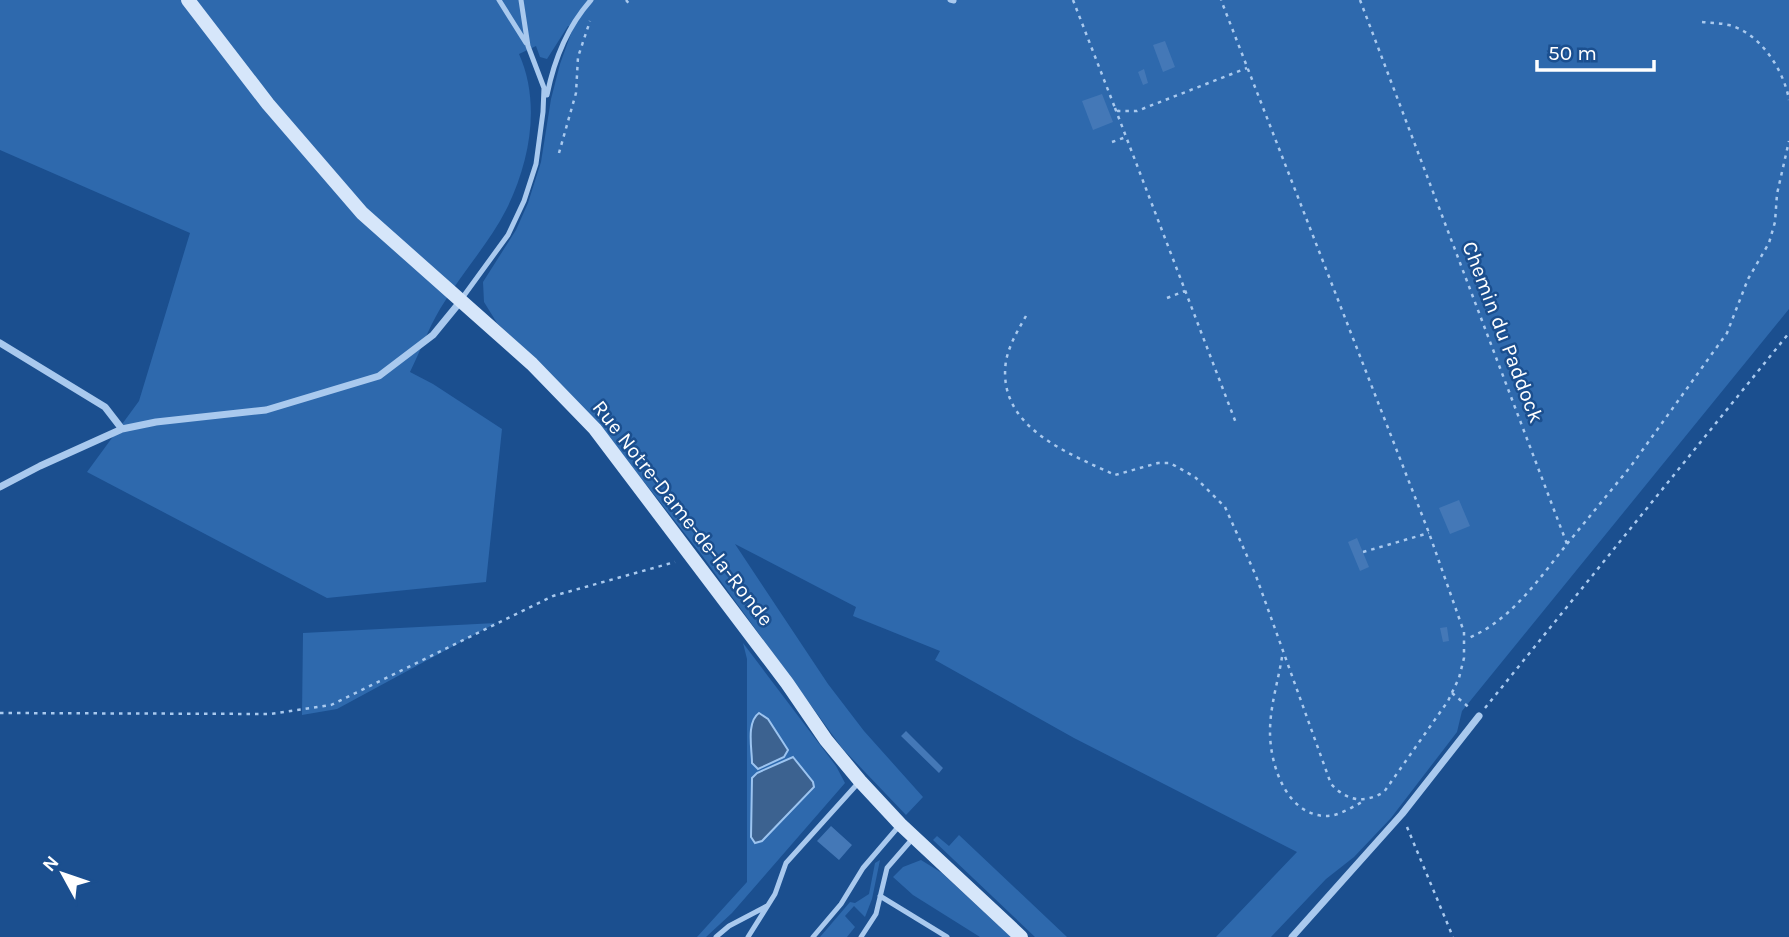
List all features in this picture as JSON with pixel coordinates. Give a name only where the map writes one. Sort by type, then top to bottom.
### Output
[{"type":"main road","name":"Rue Notre-Dame-de-la-Ronde","points":[[188,0],[268,104],[362,213],[532,365],[596,429],[787,683],[826,740],[860,781],[900,824],[1021,937]]},
{"type":"street","points":[[0,487],[122,429],[156,422],[266,410],[379,376],[433,335],[460,302]]},
{"type":"street","points":[[0,343],[105,407],[122,429]]},
{"type":"street","points":[[1292,937],[1402,814],[1479,716]]},
{"type":"lane","points":[[460,302],[498,252],[517,218],[536,164],[543,112],[544,88],[528,46],[499,0]]},
{"type":"lane","points":[[521,0],[528,46]]},
{"type":"lane","points":[[543,112],[564,41],[589,1]]},
{"type":"lane","points":[[748,937],[770,904],[786,863],[860,781]]},
{"type":"lane","points":[[813,937],[846,897],[863,868],[900,824]]},
{"type":"lane","points":[[861,937],[873,922],[887,868],[914,837]]},
{"type":"lane","points":[[880,896],[947,937]]},
{"type":"lane","points":[[716,937],[729,926],[770,904]]},
{"type":"path","points":[[626,0],[631,5]]},
{"type":"path","points":[[1073,0],[1236,423]]},
{"type":"path","points":[[1026,316],[1006,362],[1008,390],[1017,412],[1025,422],[1054,445],[1115,475],[1158,463],[1170,463],[1208,488],[1224,507],[1234,525],[1256,576],[1331,783],[1340,794],[1356,800],[1371,799],[1384,792],[1428,732],[1452,693],[1460,678],[1466,639],[1429,533],[1221,0]]},
{"type":"path","name":"Chemin du Paddock","points":[[1360,0],[1567,544]]},
{"type":"path","points":[[559,153],[576,93],[578,57],[590,19],[589,1]]},
{"type":"path","points":[[1702,22],[1731,25],[1744,31],[1760,44],[1787,88],[1789,100]]},
{"type":"path","points":[[1115,108],[1122,113],[1138,111],[1247,68]]},
{"type":"path","points":[[1112,142],[1126,137]]},
{"type":"path","points":[[1466,639],[1488,628],[1510,612],[1631,466],[1727,332],[1748,279],[1769,243],[1789,141]]},
{"type":"path","points":[[1167,298],[1185,292]]},
{"type":"path","points":[[1452,693],[1479,716],[1789,332]]},
{"type":"path","points":[[1363,552],[1429,533]]},
{"type":"path","points":[[0,713],[271,714],[331,705],[553,596],[692,558]]},
{"type":"path","points":[[1283,654],[1272,704],[1270,740],[1285,789],[1305,809],[1324,816],[1349,809],[1365,800]]},
{"type":"path","points":[[1402,814],[1453,937]]},
{"type":"shaded area","points":[[0,0],[1789,0],[1789,309],[1462,711],[1457,732],[1391,818],[1354,857],[1326,879],[1271,937],[1216,937],[1297,852],[1074,738],[935,660],[940,651],[853,616],[856,607],[735,544],[828,684],[864,731],[923,797],[906,815],[842,748],[701,554],[626,459],[553,376],[497,323],[484,302],[483,282],[516,230],[528,203],[541,162],[551,99],[560,64],[573,28],[568,26],[547,59],[540,57],[536,46],[519,54],[530,92],[531,112],[530,132],[521,172],[499,223],[440,309],[410,372],[502,429],[486,582],[327,598],[87,472],[139,401],[190,233],[0,150]]},
{"type":"shaded area","points":[[496,623],[337,709],[302,715],[303,633]]},
{"type":"shaded area","points":[[743,643],[836,766],[845,783],[732,913],[706,937],[697,937],[747,882],[747,659]]},
{"type":"shaded area","points":[[759,713],[768,719],[788,750],[784,757],[758,769],[752,763],[751,736],[752,723]]},
{"type":"shaded area","points":[[793,757],[814,787],[762,841],[755,843],[751,837],[752,778],[757,773]]},
{"type":"shaded area","points":[[959,835],[1067,937],[1035,937],[933,840],[937,836],[949,846]]},
{"type":"shaded area","points":[[880,860],[872,899],[865,917],[854,906],[845,916],[855,927],[847,937],[820,937],[850,902],[855,903],[869,894],[875,863]]},
{"type":"shaded area","points":[[921,860],[942,873],[1011,937],[980,937],[913,895],[893,877],[903,867]]},
{"type":"building","points":[[1165,41],[1175,67],[1163,72],[1153,45]]},
{"type":"building","points":[[1144,69],[1148,83],[1143,85],[1138,72]]},
{"type":"building","points":[[1102,94],[1113,122],[1093,130],[1082,101]]},
{"type":"building","points":[[1459,500],[1470,526],[1450,534],[1439,508]]},
{"type":"building","points":[[1357,538],[1369,567],[1360,571],[1348,542]]},
{"type":"building","points":[[1447,627],[1449,641],[1443,642],[1440,628]]},
{"type":"building","points":[[906,731],[943,768],[939,773],[901,736]]},
{"type":"building","points":[[831,826],[852,845],[839,860],[817,841]]}]
